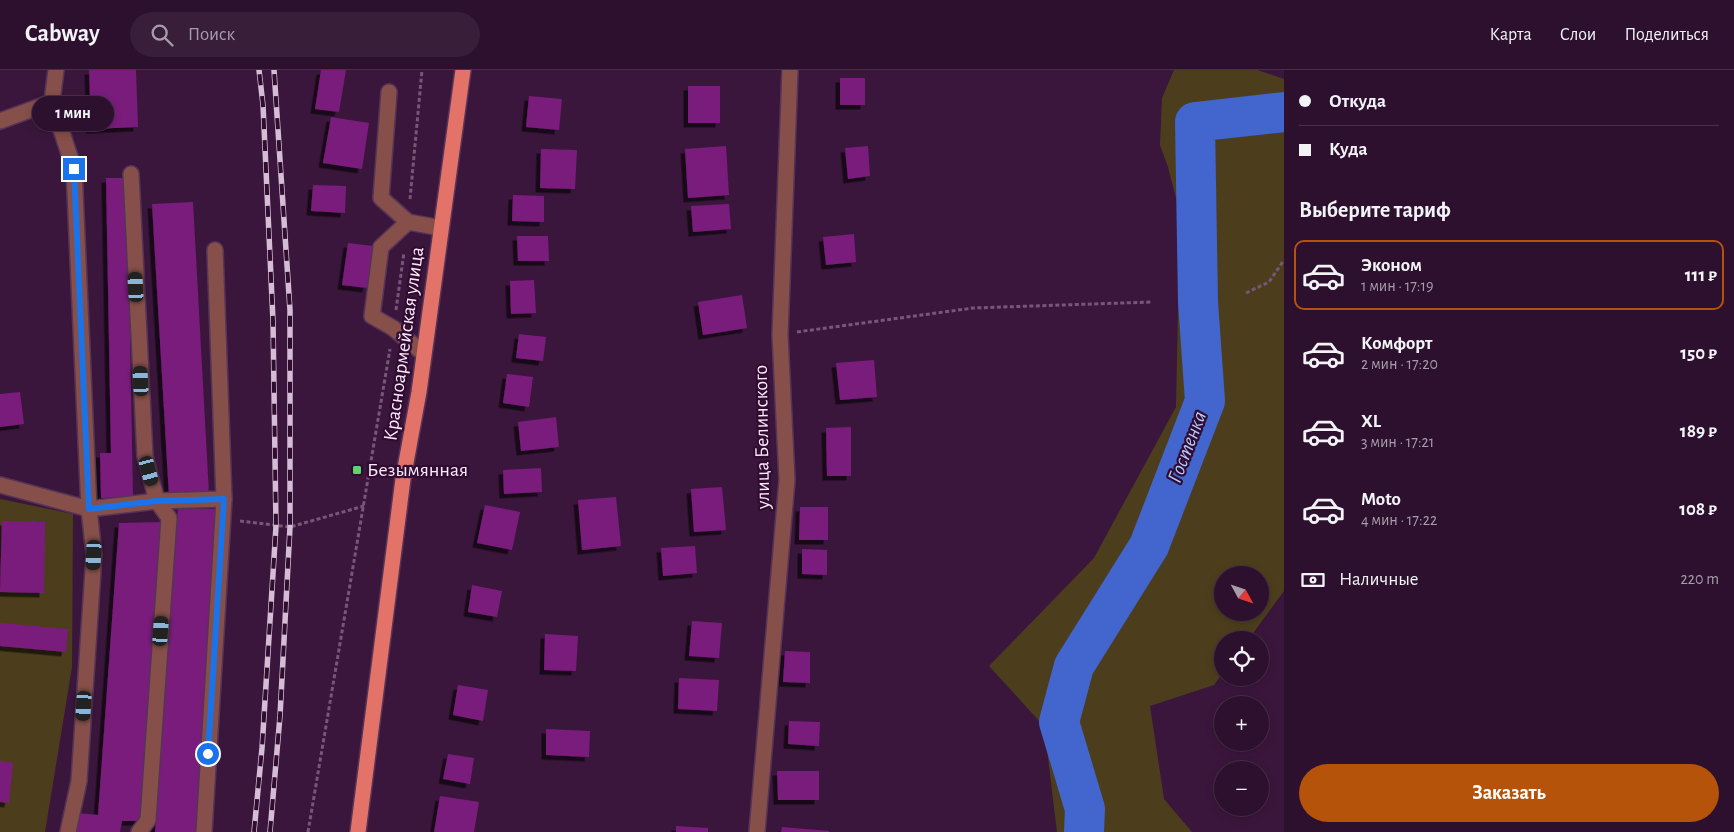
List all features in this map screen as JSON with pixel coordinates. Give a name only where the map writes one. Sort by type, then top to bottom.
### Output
[{"type":"main road","name":"Красноармейская улица","points":[[358,832],[404,479],[419,392],[463,70]]},
{"type":"street","points":[[56,70],[52,102],[74,169],[89,509],[94,555],[80,781],[68,832]]},
{"type":"street","name":"улица Белинского","points":[[757,832],[757,808],[787,480],[780,335],[790,70]]},
{"type":"street","points":[[389,92],[381,198],[408,222],[440,228]]},
{"type":"street","points":[[0,120],[52,102]]},
{"type":"street","points":[[131,174],[145,456],[157,501],[169,518],[148,820],[139,832]]},
{"type":"street","points":[[408,222],[380,247],[372,316],[393,328],[423,353]]},
{"type":"street","points":[[204,832],[224,499],[214,250]]},
{"type":"street","points":[[0,485],[89,509],[157,501],[224,499]]},
{"type":"path","points":[[308,832],[393,328],[408,222],[422,70]]},
{"type":"path","points":[[1246,293],[1269,282],[1284,260]]},
{"type":"path","points":[[780,335],[973,308],[1152,302]]},
{"type":"path","points":[[223,520],[290,527],[364,506]]},
{"type":"shaded area","points":[[1174,70],[1257,70],[1284,79],[1284,591],[1269,611],[1269,566],[1214,566],[1214,621],[1262,621],[1255,631],[1214,631],[1214,685],[1150,706],[1164,799],[1192,832],[1057,832],[1046,741],[1041,723],[989,666],[1094,558],[1176,407],[1180,214],[1168,167],[1160,145],[1162,98]]},
{"type":"shaded area","points":[[0,499],[73,514],[72,667],[45,832],[0,832]]},
{"type":"building","points":[[89,70],[136,70],[138,127],[91,129]]},
{"type":"building","points":[[321,70],[346,70],[339,112],[315,109]]},
{"type":"building","points":[[840,78],[865,78],[865,105],[840,105]]},
{"type":"building","points":[[688,86],[720,86],[720,123],[688,123]]},
{"type":"building","points":[[529,96],[562,99],[559,130],[526,127]]},
{"type":"building","points":[[331,117],[369,123],[362,169],[323,163]]},
{"type":"building","points":[[726,146],[729,195],[688,198],[685,149]]},
{"type":"building","points":[[868,146],[870,176],[848,179],[845,148]]},
{"type":"building","points":[[541,149],[577,150],[575,189],[540,188]]},
{"type":"building","points":[[106,178],[127,178],[133,497],[101,498],[100,453],[111,453]]},
{"type":"building","points":[[313,185],[346,186],[345,213],[311,211]]},
{"type":"building","points":[[513,195],[544,196],[544,222],[512,221]]},
{"type":"building","points":[[193,202],[209,494],[169,496],[152,204]]},
{"type":"building","points":[[729,204],[731,229],[693,232],[691,206]]},
{"type":"building","points":[[854,234],[856,262],[826,265],[823,237]]},
{"type":"building","points":[[517,236],[548,236],[549,261],[518,261]]},
{"type":"building","points":[[348,243],[373,246],[367,288],[342,285]]},
{"type":"building","points":[[534,280],[536,313],[511,314],[510,281]]},
{"type":"building","points":[[742,295],[747,328],[703,335],[698,302]]},
{"type":"building","points":[[519,334],[546,337],[543,361],[516,358]]},
{"type":"building","points":[[874,360],[877,397],[840,400],[836,363]]},
{"type":"building","points":[[507,374],[533,377],[529,407],[503,403]]},
{"type":"building","points":[[20,392],[24,424],[0,427],[0,394]]},
{"type":"building","points":[[556,417],[559,447],[521,451],[518,422]]},
{"type":"building","points":[[851,427],[851,476],[827,476],[826,428]]},
{"type":"building","points":[[541,468],[542,492],[504,494],[503,470]]},
{"type":"building","points":[[722,487],[726,530],[694,532],[691,489]]},
{"type":"building","points":[[616,497],[621,546],[582,550],[578,500]]},
{"type":"building","points":[[485,505],[520,512],[512,550],[477,543]]},
{"type":"building","points":[[800,507],[828,507],[828,540],[799,540]]},
{"type":"building","points":[[178,508],[217,509],[199,832],[155,832]]},
{"type":"building","points":[[2,521],[45,522],[44,593],[0,592]]},
{"type":"building","points":[[164,522],[142,821],[122,821],[120,832],[73,832],[77,813],[98,815],[119,523]]},
{"type":"building","points":[[695,546],[697,573],[663,576],[661,548]]},
{"type":"building","points":[[802,549],[827,550],[827,575],[802,574]]},
{"type":"building","points":[[472,585],[502,591],[497,617],[468,612]]},
{"type":"building","points":[[692,621],[722,623],[719,658],[689,656]]},
{"type":"building","points":[[0,623],[68,629],[66,652],[0,646]]},
{"type":"building","points":[[545,634],[578,636],[576,671],[544,670]]},
{"type":"building","points":[[785,651],[810,652],[810,683],[783,682]]},
{"type":"building","points":[[679,678],[719,680],[717,711],[678,709]]},
{"type":"building","points":[[458,685],[488,690],[483,721],[453,715]]},
{"type":"building","points":[[789,721],[820,722],[819,746],[788,744]]},
{"type":"building","points":[[546,729],[590,731],[589,757],[546,755]]},
{"type":"building","points":[[448,754],[474,758],[470,784],[443,779]]},
{"type":"building","points":[[0,761],[13,763],[9,803],[0,802]]},
{"type":"building","points":[[777,771],[819,771],[819,800],[778,800]]},
{"type":"building","points":[[440,796],[479,802],[474,832],[434,832]]},
{"type":"building","points":[[676,826],[708,828],[708,832],[676,832]]},
{"type":"building","points":[[782,827],[829,831],[829,832],[781,832]]},
{"type":"waterway","name":"Гостенка","points":[[1084,832],[1085,809],[1059,722],[1074,666],[1149,546],[1205,401],[1198,302],[1195,122],[1284,112]]},
{"type":"railway","points":[[254,832],[262,748],[276,526],[273,321],[263,105],[259,70]]},
{"type":"railway","points":[[270,832],[280,716],[290,527],[290,310],[274,70]]},
{"type":"place","name":"Безымянная","points":[[357,470]]},
{"type":"route","points":[[74,169],[89,509],[157,501],[224,499],[208,754]]}]
